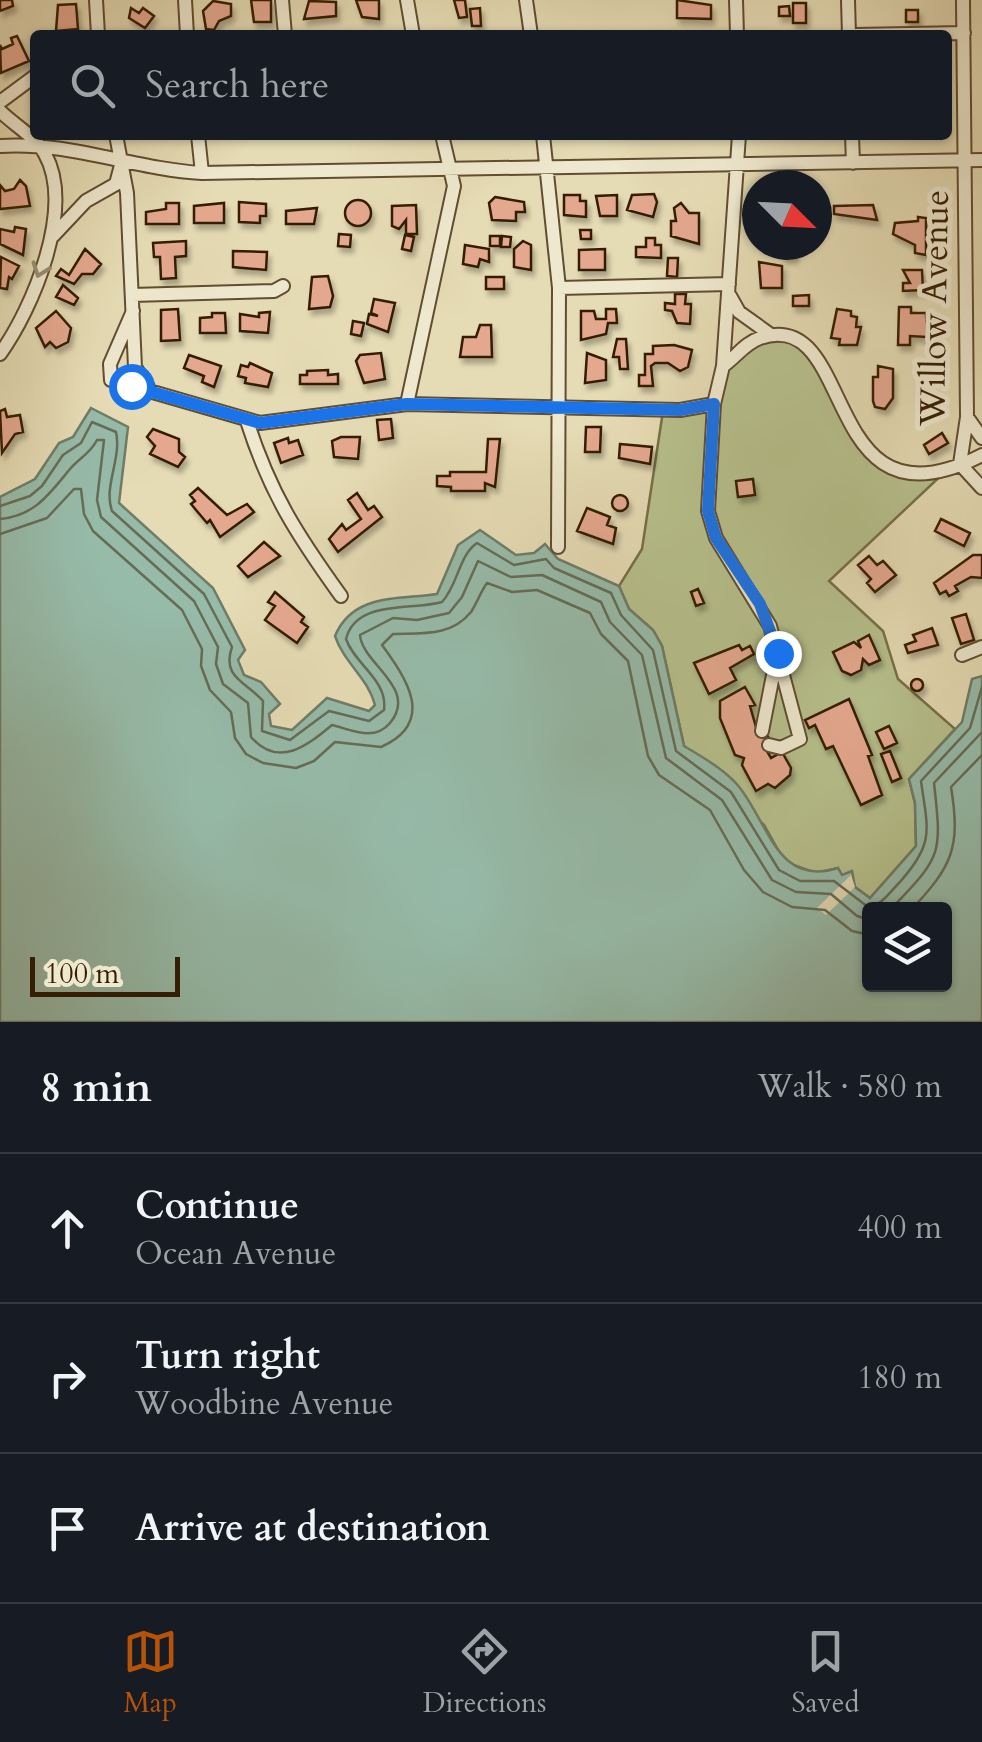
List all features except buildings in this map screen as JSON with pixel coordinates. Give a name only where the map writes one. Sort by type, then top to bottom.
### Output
[{"type":"street","points":[[96,0],[98,30]]},
{"type":"street","points":[[185,0],[186,30]]},
{"type":"street","points":[[282,0],[285,30]]},
{"type":"street","points":[[407,0],[412,30]]},
{"type":"street","points":[[526,0],[530,30]]},
{"type":"street","points":[[736,0],[736,30]]},
{"type":"street","points":[[848,0],[848,30]]},
{"type":"street","name":"Willow Avenue","points":[[963,0],[968,417],[960,464],[982,488]]},
{"type":"street","points":[[952,34],[964,34]]},
{"type":"street","points":[[0,102],[30,80]]},
{"type":"street","points":[[0,111],[30,137]]},
{"type":"street","points":[[33,140],[52,171],[53,236]]},
{"type":"street","points":[[117,140],[128,193],[135,367],[150,388]]},
{"type":"street","points":[[199,140],[202,173]]},
{"type":"street","points":[[407,404],[454,186],[443,140]]},
{"type":"street","points":[[544,140],[559,288],[562,408],[558,547]]},
{"type":"street","points":[[738,140],[724,366],[714,404],[708,511],[716,538],[760,604],[778,653],[800,738],[788,747],[770,745]]},
{"type":"street","points":[[852,140],[853,162]]},
{"type":"street","points":[[0,146],[38,144],[122,162],[202,173],[982,160]]},
{"type":"street","points":[[0,354],[20,321],[53,236],[86,200],[116,184],[122,162]]},
{"type":"street","points":[[132,295],[274,291],[283,286]]},
{"type":"street","points":[[559,288],[729,289]]},
{"type":"street","points":[[729,289],[740,312],[770,336],[798,341],[816,356],[850,426],[882,463],[926,476],[982,455]]},
{"type":"street","points":[[132,311],[109,375],[117,384],[150,388],[246,421],[407,404],[680,410],[714,404]]},
{"type":"street","points":[[724,366],[747,345],[770,336]]},
{"type":"street","points":[[968,417],[982,438]]},
{"type":"street","points":[[246,421],[259,465],[292,528],[341,596]]},
{"type":"street","points":[[962,655],[982,647]]},
{"type":"street","points":[[762,731],[761,719],[778,653]]},
{"type":"shaded area","points":[[770,337],[805,347],[880,463],[947,470],[829,581],[883,631],[898,679],[955,729],[909,779],[915,803],[916,846],[870,898],[855,887],[851,875],[842,876],[838,868],[816,873],[785,862],[764,825],[684,746],[662,646],[653,630],[629,609],[619,586],[642,549],[663,411],[715,405],[725,367]]},
{"type":"water","points":[[91,408],[128,427],[119,503],[213,588],[245,650],[238,660],[244,675],[261,682],[280,704],[269,714],[271,726],[292,730],[327,698],[369,711],[375,705],[335,636],[353,612],[378,601],[437,594],[458,545],[480,530],[516,555],[534,553],[545,544],[558,559],[619,586],[629,609],[653,630],[662,646],[684,746],[734,781],[788,861],[801,869],[818,872],[838,868],[842,875],[852,871],[855,887],[870,898],[916,846],[915,803],[909,779],[962,722],[972,679],[982,676],[982,1022],[0,1022],[0,497],[35,479],[59,443],[73,437]]},
{"type":"pier","points":[[851,875],[855,887],[826,915],[817,908]]},
{"type":"route","points":[[131,386],[150,388],[193,406],[260,423],[407,404],[680,410],[714,404],[708,511],[716,538],[760,604],[778,653]]}]
